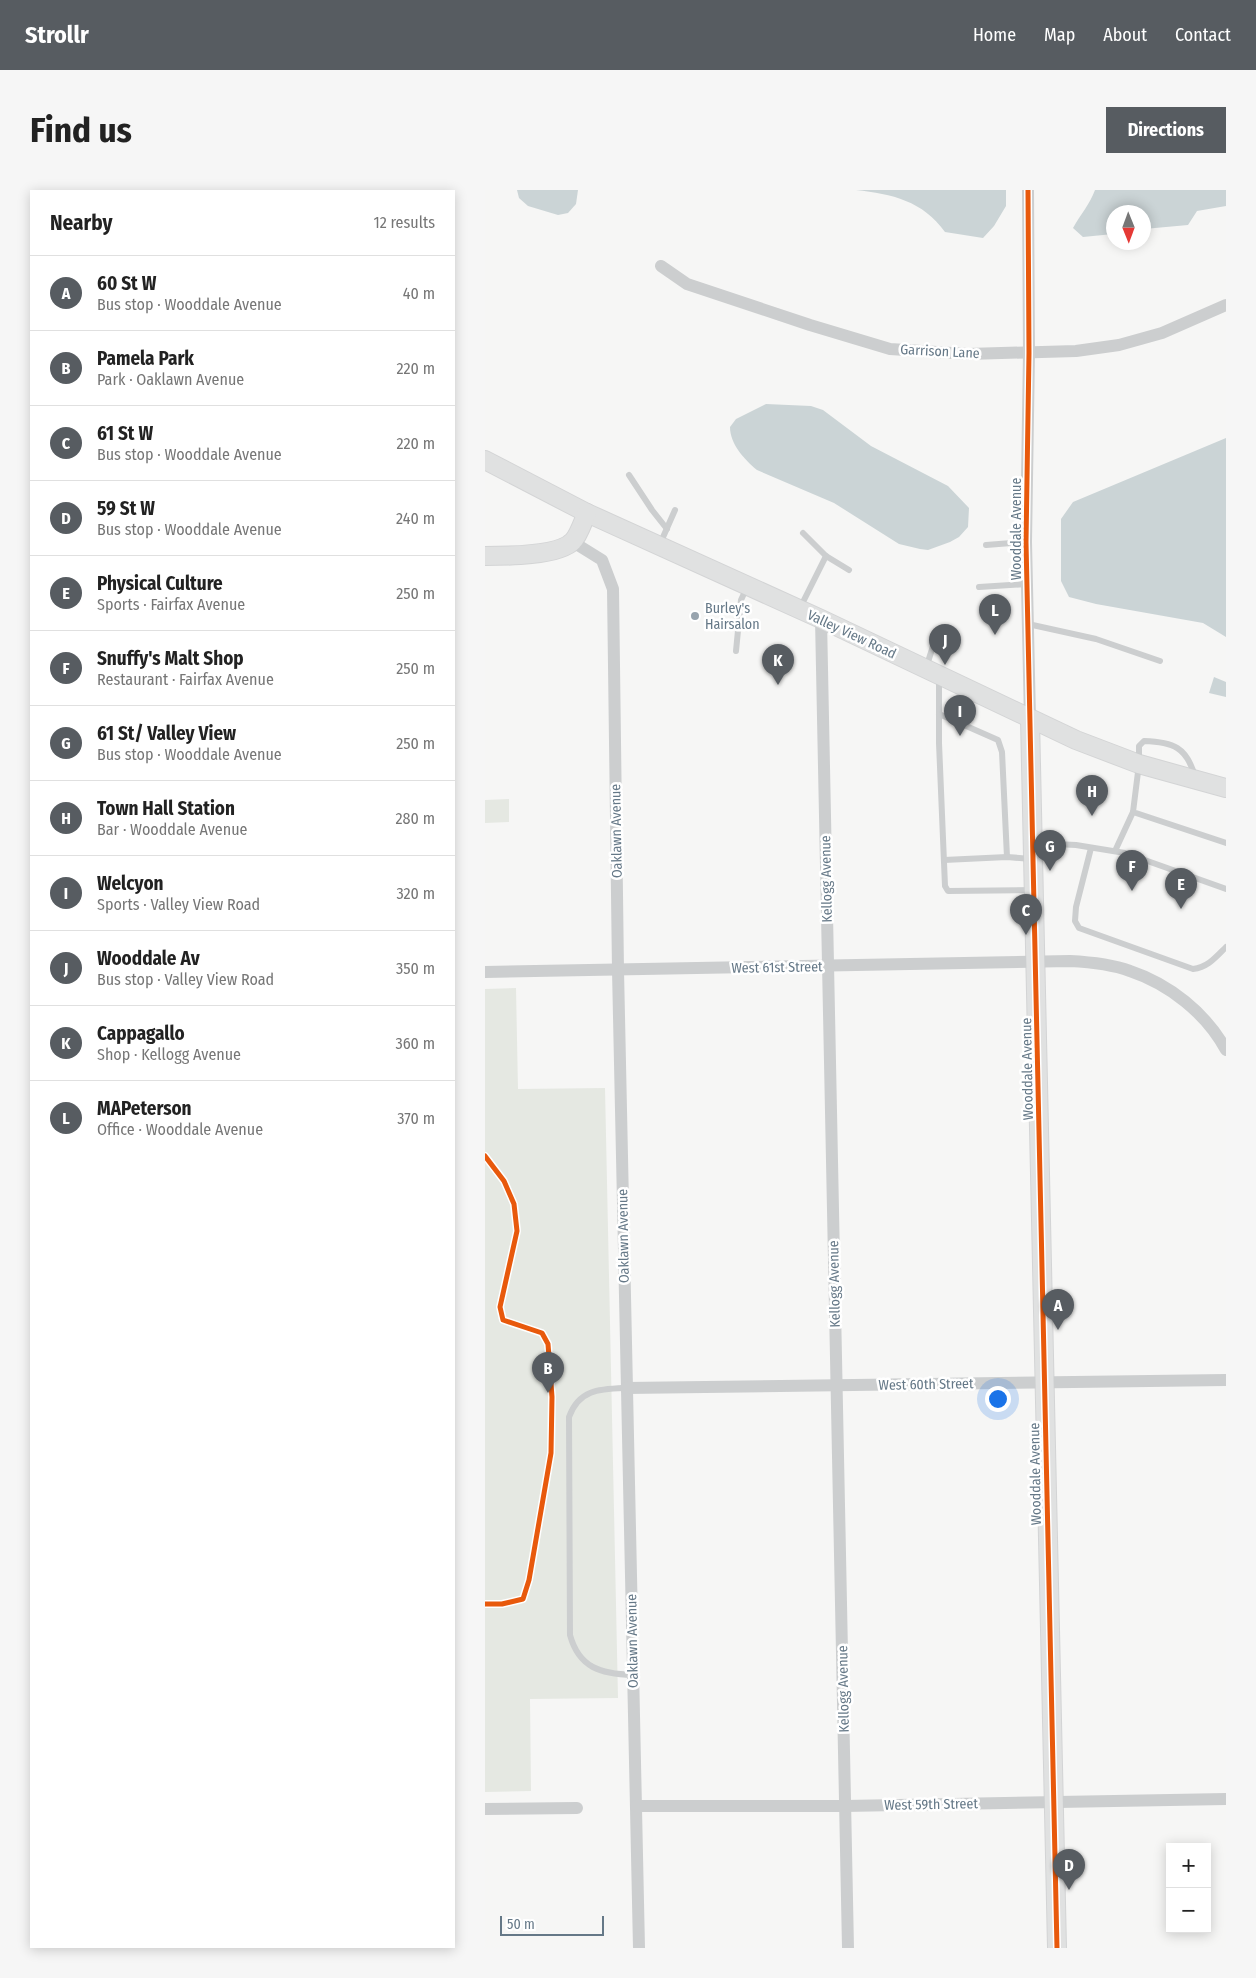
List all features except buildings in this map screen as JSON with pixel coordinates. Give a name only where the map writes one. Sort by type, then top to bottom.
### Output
[{"type":"street","name":"Wooddale Avenue","points":[[1028,190],[1029,353],[1026,542],[1057,1948]]},
{"type":"street","name":"Garrison Lane","points":[[661,266],[687,284],[889,349],[967,354],[1075,351],[1119,346],[1162,333],[1226,305]]},
{"type":"street","name":"Valley View Road","points":[[485,460],[587,513],[821,619],[1076,740],[1139,764],[1226,788]]},
{"type":"street","points":[[485,556],[512,556],[551,552],[573,542],[587,513]]},
{"type":"street","name":"Oaklawn Avenue","points":[[573,542],[602,560],[613,588],[618,970],[639,1948]]},
{"type":"street","name":"Kellogg Avenue","points":[[821,619],[848,1948]]},
{"type":"street","name":"West 61st Street","points":[[485,972],[1070,960],[1101,963],[1130,971],[1159,984],[1185,1001],[1207,1022],[1226,1050]]},
{"type":"street","name":"West 60th Street","points":[[626,1388],[1226,1380]]},
{"type":"street","name":"West 59th Street","points":[[636,1806],[845,1806],[1226,1799]]},
{"type":"street","points":[[485,1809],[577,1808]]},
{"type":"lane","points":[[629,475],[667,529]]},
{"type":"lane","points":[[659,546],[675,510]]},
{"type":"lane","points":[[803,533],[826,556],[849,570]]},
{"type":"lane","points":[[986,545],[1026,542]]},
{"type":"lane","points":[[799,609],[826,556]]},
{"type":"lane","points":[[979,587],[1027,584]]},
{"type":"lane","points":[[736,651],[741,600],[747,586]]},
{"type":"lane","points":[[1028,624],[1096,639],[1160,661]]},
{"type":"lane","points":[[934,643],[932,672],[939,714],[945,886],[948,891],[1034,890]]},
{"type":"lane","points":[[939,714],[998,740],[1002,752],[1007,857]]},
{"type":"lane","points":[[1115,851],[1133,812],[1139,764],[1139,746],[1144,742],[1164,742],[1181,749],[1191,764],[1195,780]]},
{"type":"lane","points":[[1133,812],[1226,843]]},
{"type":"lane","points":[[944,860],[1007,857],[1033,851],[1091,848],[1125,853],[1226,890]]},
{"type":"lane","points":[[1091,848],[1076,907],[1075,921],[1079,928],[1193,968],[1202,968],[1210,963],[1226,947]]},
{"type":"lane","points":[[626,1388],[606,1389],[581,1397],[573,1405],[569,1417],[570,1635],[573,1647],[580,1659],[590,1667],[617,1674],[633,1675]]},
{"type":"shaded area","points":[[517,190],[578,190],[576,204],[568,213],[558,215],[528,206],[519,198]]},
{"type":"shaded area","points":[[856,190],[1006,190],[1006,206],[994,226],[983,238],[945,232],[936,221],[917,206],[894,197]]},
{"type":"shaded area","points":[[1095,190],[1226,190],[1226,206],[1197,211],[1188,225],[1151,228],[1151,205],[1106,205],[1106,235],[1083,237],[1073,228]]},
{"type":"shaded area","points":[[766,404],[811,406],[823,410],[871,446],[948,486],[969,508],[968,527],[959,537],[928,550],[899,544],[834,503],[757,470],[747,461],[735,445],[730,427],[736,419]]},
{"type":"shaded area","points":[[1226,438],[1226,637],[1203,623],[1096,604],[1069,597],[1061,581],[1061,519],[1073,502]]},
{"type":"shaded area","points":[[1214,677],[1226,682],[1226,697],[1209,693]]},
{"type":"shaded area","points":[[509,799],[509,822],[485,823],[485,800]]},
{"type":"shaded area","points":[[516,988],[518,1089],[605,1088],[618,1698],[530,1699],[531,1791],[485,1792],[485,989]]},
{"type":"cycle path","points":[[1028,190],[1029,353],[1026,542],[1057,1948]]},
{"type":"cycle path","points":[[485,1156],[504,1181],[514,1204],[517,1231],[500,1307],[503,1320],[542,1333],[548,1344],[552,1397],[551,1453],[529,1580],[523,1599],[502,1604],[485,1604]]},
{"type":"place","name":"Burley's Hairsalon","points":[[695,616]]},
{"type":"place","name":"MAPeterson","points":[[995,635]]},
{"type":"place","name":"Wooddale Av","points":[[945,665]]},
{"type":"place","name":"Cappagallo","points":[[778,685]]},
{"type":"place","name":"Welcyon","points":[[960,736]]},
{"type":"place","name":"Town Hall Station","points":[[1092,816]]},
{"type":"place","name":"61 St/ Valley View","points":[[1050,871]]},
{"type":"place","name":"Snuffy's Malt Shop","points":[[1132,891]]},
{"type":"place","name":"Physical Culture","points":[[1181,909]]},
{"type":"place","name":"61 St W","points":[[1026,935]]},
{"type":"place","name":"60 St W","points":[[1058,1330]]},
{"type":"place","name":"Pamela Park","points":[[548,1393]]},
{"type":"place","name":"59 St W","points":[[1069,1890]]}]
